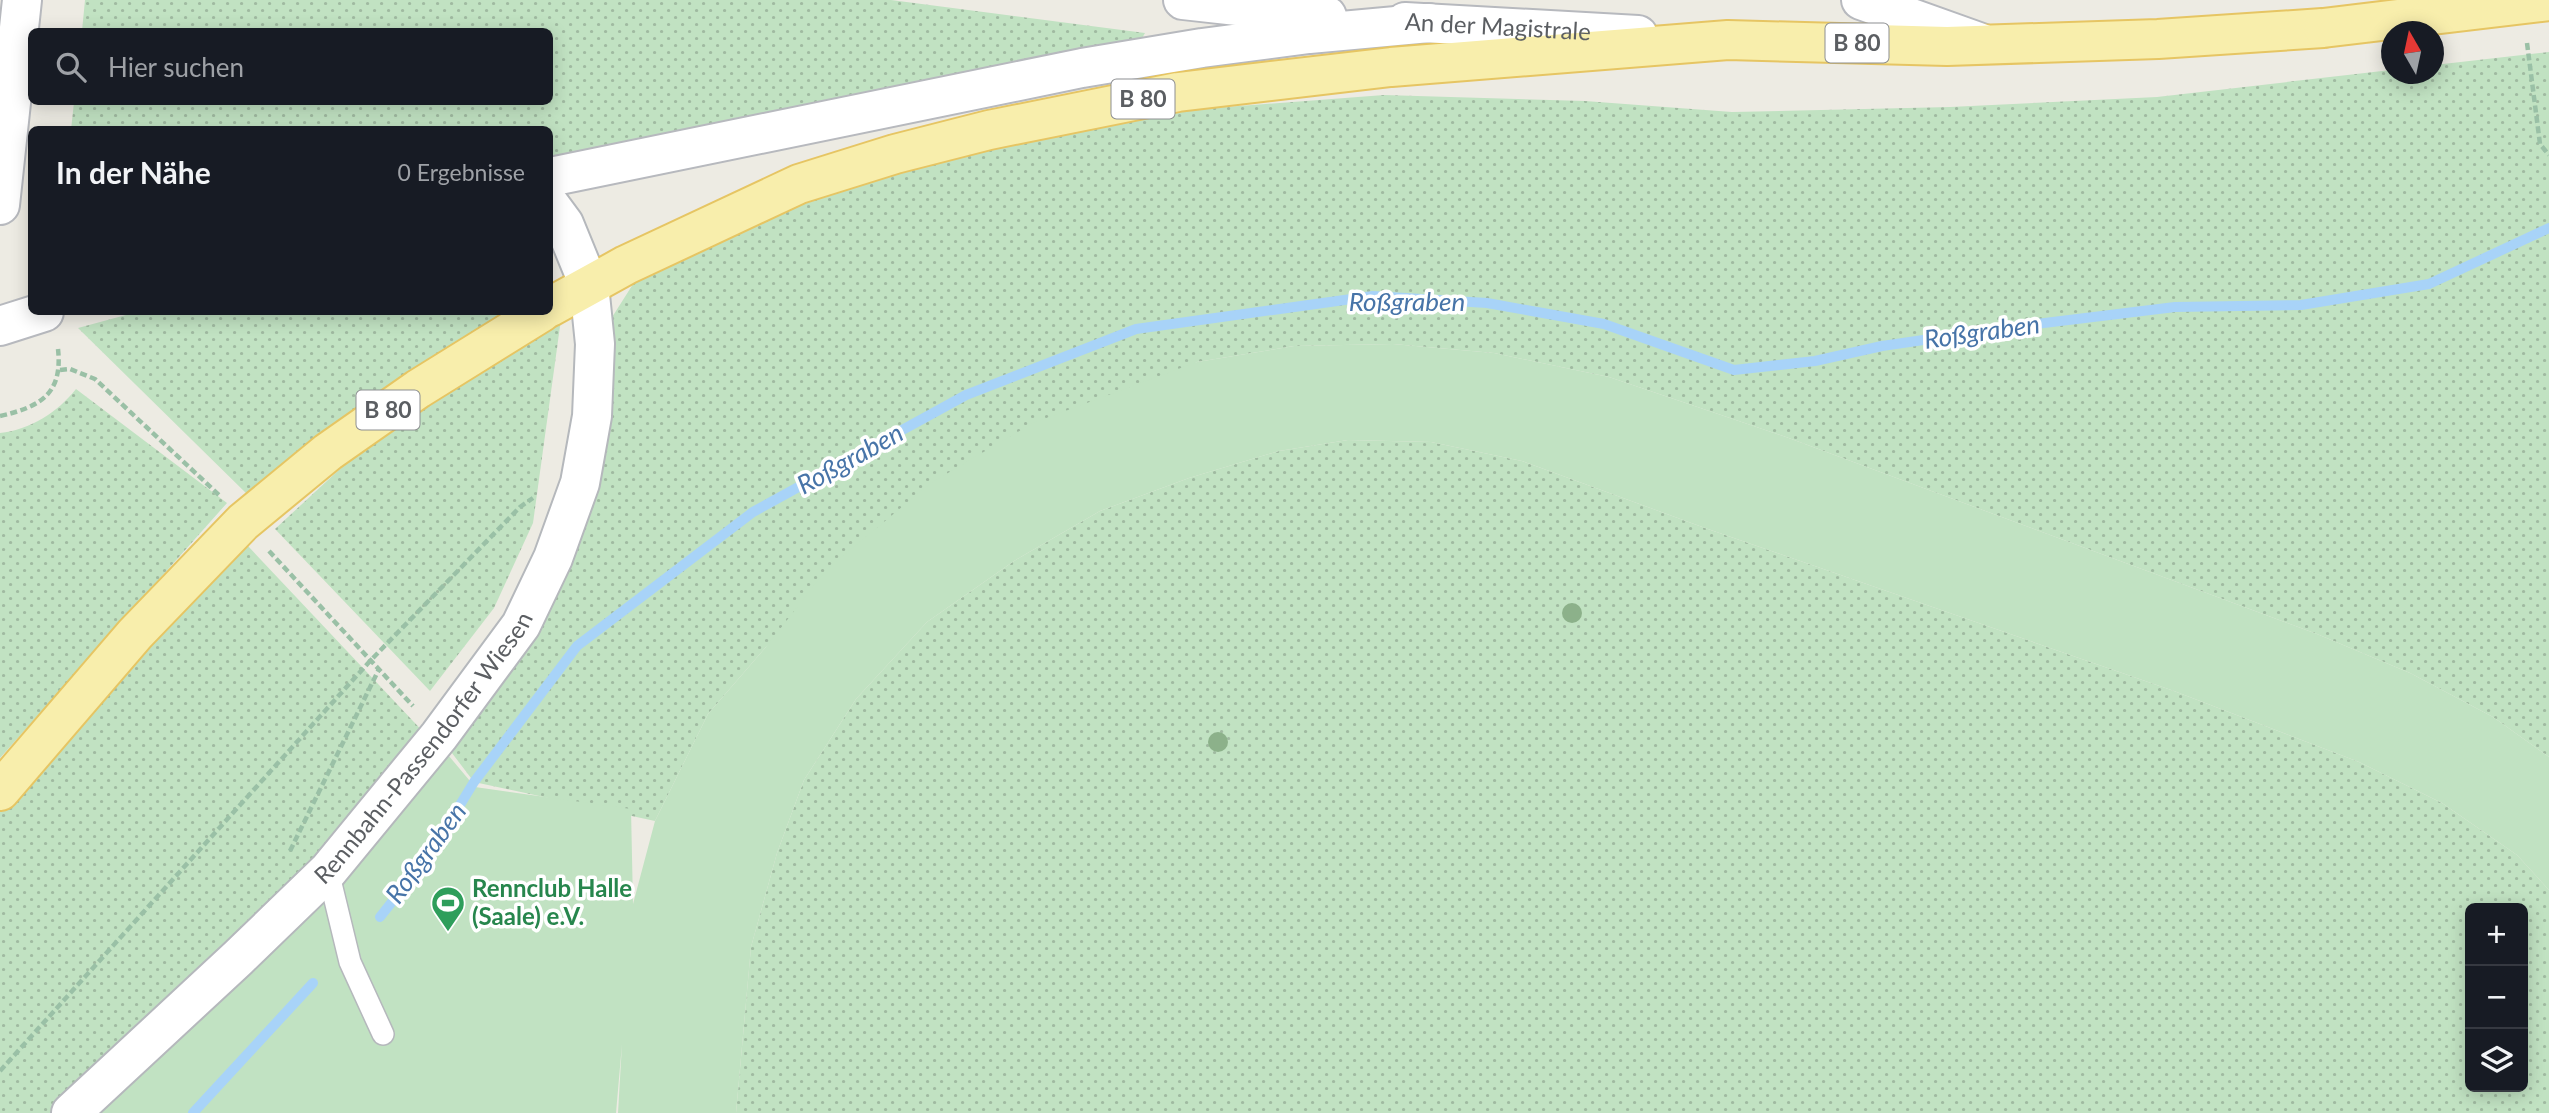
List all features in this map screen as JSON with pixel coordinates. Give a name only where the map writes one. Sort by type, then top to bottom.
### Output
[{"type":"main road","points":[[0,205],[22,0]]},
{"type":"main road","name":"An der Magistrale","points":[[1183,0],[1300,15],[1728,40]]},
{"type":"main road","points":[[1861,0],[1986,45]]},
{"type":"main road","name":"B 80","points":[[553,305],[697,231],[799,184],[895,153],[989,130],[1178,92],[1391,67],[1728,40],[1986,45],[2158,39],[2323,28],[2549,1]]},
{"type":"main road","points":[[553,176],[1082,68],[1242,43],[1429,23]]},
{"type":"main road","name":"Rennbahn-Passendorfer Wiesen","points":[[71,1113],[327,871],[439,736],[521,625],[553,558],[580,483],[592,416],[595,344],[589,285],[564,224],[553,209]]},
{"type":"main road","name":"B 80","points":[[0,791],[135,634],[243,522],[328,452],[507,331],[536,315]]},
{"type":"main road","points":[[0,326],[50,326]]},
{"type":"lane","points":[[327,871],[350,962],[383,1034]]},
{"type":"path","points":[[2527,39],[2540,144],[2549,155]]},
{"type":"path","points":[[0,416],[34,406],[50,393],[60,370],[50,326]]},
{"type":"path","points":[[60,370],[69,369],[95,379],[227,503],[439,736]]},
{"type":"path","points":[[0,1071],[370,661],[454,572],[520,507],[537,495]]},
{"type":"path","points":[[287,858],[379,669]]},
{"type":"green space","points":[[85,0],[891,0],[1145,33],[1141,40],[553,163],[553,126],[71,126],[74,105],[553,105],[553,28],[82,28]]},
{"type":"green space","points":[[2549,52],[2549,757],[2493,717],[2410,673],[2317,634],[1786,437],[1609,377],[1494,353],[1393,344],[1294,346],[1197,362],[766,647],[708,714],[655,821],[474,782],[439,736],[553,558],[595,344],[635,281],[810,196],[900,167],[1186,110],[1384,95],[1585,101],[1732,112],[1950,107],[2157,97],[2381,71],[2381,84],[2444,84],[2444,64]]},
{"type":"green space","points":[[126,315],[503,315],[405,377],[249,496],[78,328]]},
{"type":"green space","points":[[561,319],[533,523],[494,608],[430,691],[275,529],[341,468],[424,406]]},
{"type":"green space","points":[[1393,344],[1494,353],[1609,377],[1786,437],[2317,634],[2410,673],[2493,717],[2549,757],[2549,890],[2517,855],[2442,803],[2359,762],[2174,691],[1705,528],[1522,461],[1431,442],[1348,440],[1279,451],[1189,478],[1100,511],[1014,561],[927,622],[856,699],[804,780],[777,853],[751,947],[736,1113],[618,1113],[622,1044],[616,1113],[71,1113],[438,743],[475,787],[631,809],[633,904],[655,821],[708,714],[766,647],[827,569],[931,483],[1033,423],[1197,362],[1294,346]]},
{"type":"green space","points":[[76,389],[227,503],[0,758],[0,433],[22,428],[43,418],[61,405]]},
{"type":"green space","points":[[1348,440],[1431,442],[1522,461],[1705,528],[2174,691],[2359,762],[2442,803],[2517,855],[2549,890],[2549,1113],[736,1113],[751,947],[777,853],[804,780],[856,699],[927,622],[1014,561],[1100,511],[1189,478],[1279,451]]},
{"type":"green space","points":[[231,528],[429,738],[82,1113],[0,1113],[0,780]]},
{"type":"waterway","name":"Roßgraben","points":[[380,917],[430,854],[474,782],[577,646],[753,512],[966,395],[1136,329],[1373,296],[1487,303],[1604,324],[1734,370],[1815,361],[1882,346],[2020,326],[2175,307],[2301,305],[2429,284],[2549,228]]},
{"type":"waterway","name":"Roßgraben","points":[[193,1113],[313,983]]},
{"type":"place","name":"Rennclub Halle (Saale) e.V.","points":[[448,933]]}]
